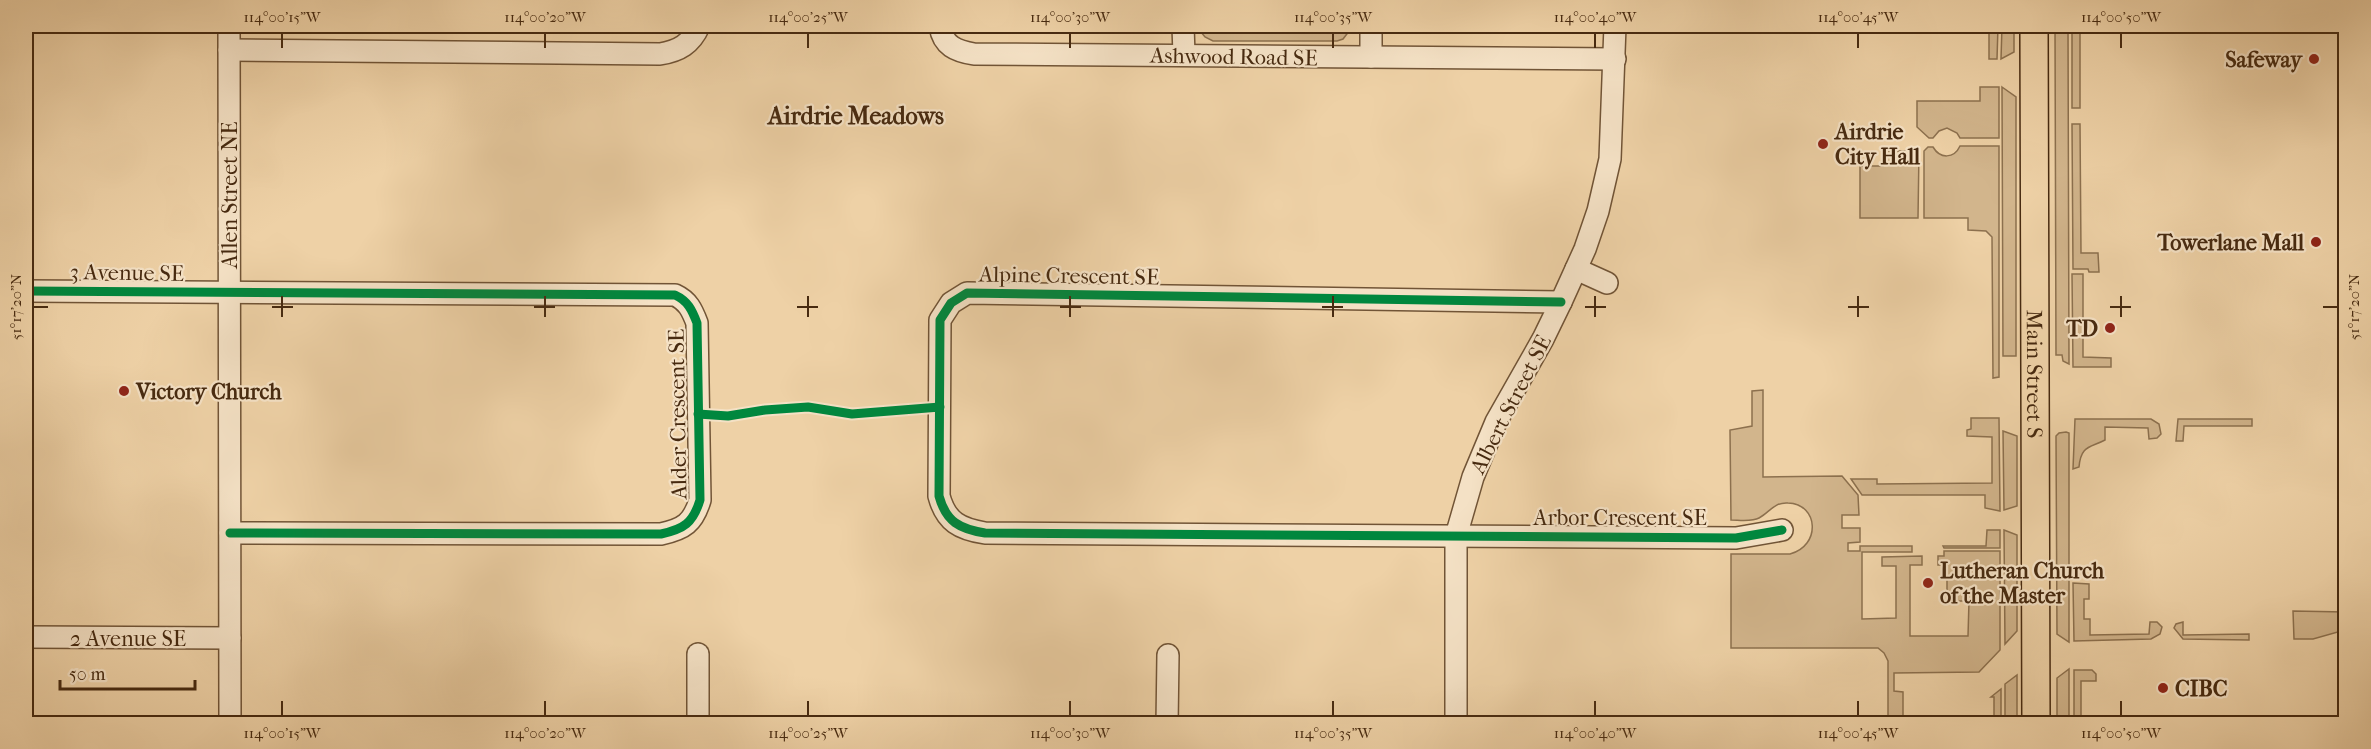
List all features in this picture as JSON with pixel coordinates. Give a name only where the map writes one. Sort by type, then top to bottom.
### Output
[{"type":"main road","name":"Main Street S","points":[[2034,26],[2036,723]]},
{"type":"street","name":"Allen Street NE","points":[[229,26],[230,723]]},
{"type":"street","points":[[229,50],[660,54],[675,52],[685,46],[699,26]]},
{"type":"street","name":"Ashwood Road SE","points":[[940,26],[945,43],[958,52],[974,54],[1615,59]]},
{"type":"street","points":[[1184,26],[1184,55]]},
{"type":"street","points":[[1371,26],[1371,57]]},
{"type":"street","name":"Albert Street SE","points":[[1456,723],[1456,536],[1473,477],[1496,422],[1561,302],[1586,249],[1598,211],[1610,159],[1615,26]]},
{"type":"street","points":[[1576,269],[1607,283]]},
{"type":"street","name":"3 Avenue SE","points":[[26,291],[229,293]]},
{"type":"street","name":"Alder Crescent SE","points":[[229,293],[675,296],[689,304],[697,323],[700,500],[696,515],[687,524],[675,531],[661,534],[230,533]]},
{"type":"street","name":"Alpine Crescent SE","points":[[1456,536],[985,533],[968,530],[954,522],[944,512],[939,496],[940,320],[944,311],[958,297],[967,293],[1561,302]]},
{"type":"street","name":"Arbor Crescent SE","points":[[1456,536],[1736,538],[1782,530]]},
{"type":"street","name":"2 Avenue SE","points":[[26,637],[230,638]]},
{"type":"street","points":[[698,654],[698,723]]},
{"type":"street","points":[[1167,655],[1167,723]]},
{"type":"shaded area","points":[[1196,26],[1353,26],[1343,39],[1337,41],[1213,41],[1205,37]]},
{"type":"shaded area","points":[[1989,26],[1998,26],[1997,59],[1989,59]]},
{"type":"shaded area","points":[[2002,26],[2014,26],[2014,52],[2001,59]]},
{"type":"shaded area","points":[[2055,26],[2068,26],[2069,364],[2063,361],[2062,355],[2056,355]]},
{"type":"shaded area","points":[[2072,26],[2080,26],[2080,108],[2072,108]]},
{"type":"shaded area","points":[[1980,87],[1999,87],[1999,138],[1960,138],[1957,133],[1947,128],[1939,131],[1933,138],[1929,138],[1917,127],[1917,101],[1980,101]]},
{"type":"shaded area","points":[[2002,87],[2016,97],[2016,356],[2003,356]]},
{"type":"shaded area","points":[[2072,124],[2080,124],[2081,253],[2098,253],[2099,272],[2073,269]]},
{"type":"shaded area","points":[[1960,146],[1999,146],[1999,377],[1993,378],[1992,237],[1986,231],[1968,230],[1968,218],[1924,218],[1924,151],[1928,147],[1933,147],[1939,154],[1947,156],[1954,153]]},
{"type":"shaded area","points":[[1883,151],[1919,151],[1918,218],[1860,218],[1860,166],[1883,166]]},
{"type":"shaded area","points":[[2072,274],[2083,274],[2083,357],[2111,358],[2111,367],[2073,367]]},
{"type":"shaded area","points":[[1763,390],[1763,477],[1842,476],[1858,495],[1859,515],[1842,515],[1842,528],[1860,528],[1860,542],[1848,543],[1848,551],[1860,551],[1860,546],[1912,546],[1912,552],[1862,552],[1862,619],[1896,618],[1896,566],[1882,566],[1882,557],[1922,556],[1922,565],[1910,565],[1910,636],[1968,636],[1969,601],[1947,601],[1947,565],[1938,565],[1938,556],[1944,556],[1944,551],[2000,551],[2000,650],[1979,672],[1894,673],[1894,691],[1903,692],[1903,723],[1888,723],[1888,661],[1878,648],[1731,648],[1731,554],[1790,554],[1800,550],[1811,535],[1812,526],[1806,510],[1788,503],[1776,506],[1756,519],[1731,520],[1730,430],[1752,426],[1752,391]]},
{"type":"shaded area","points":[[1971,418],[1999,418],[2000,511],[1985,508],[1985,495],[1862,495],[1851,479],[1877,479],[1877,484],[1992,483],[1992,437],[1967,436],[1967,430],[1971,429]]},
{"type":"shaded area","points":[[2075,419],[2151,419],[2159,424],[2161,434],[2157,438],[2149,439],[2148,428],[2105,427],[2105,440],[2084,451],[2079,467],[2073,469]]},
{"type":"shaded area","points":[[2178,419],[2252,419],[2252,426],[2184,426],[2183,441],[2176,441]]},
{"type":"shaded area","points":[[2003,431],[2017,436],[2017,506],[2004,510]]},
{"type":"shaded area","points":[[2069,433],[2069,642],[2057,634],[2056,436]]},
{"type":"shaded area","points":[[1987,530],[2000,530],[2000,548],[1944,548],[1943,546],[1986,546]]},
{"type":"shaded area","points":[[2004,530],[2017,535],[2017,631],[2005,644]]},
{"type":"shaded area","points":[[2073,583],[2089,584],[2089,599],[2084,599],[2084,619],[2090,619],[2090,635],[2149,634],[2150,622],[2157,622],[2162,627],[2160,634],[2151,639],[2074,641]]},
{"type":"shaded area","points":[[2293,611],[2345,612],[2345,630],[2313,639],[2294,639]]},
{"type":"shaded area","points":[[2183,622],[2183,635],[2249,634],[2249,640],[2183,639],[2174,628],[2176,624]]},
{"type":"shaded area","points":[[2069,669],[2069,723],[2057,723],[2057,678]]},
{"type":"shaded area","points":[[2074,670],[2092,670],[2096,674],[2096,681],[2081,681],[2081,723],[2074,723]]},
{"type":"shaded area","points":[[2017,675],[2017,723],[2005,723],[2005,684]]},
{"type":"shaded area","points":[[2001,689],[2001,723],[1994,723],[1994,697],[1991,697]]},
{"type":"cycle path","points":[[26,291],[675,295],[689,306],[693,314],[697,323],[700,500],[691,520],[676,530],[661,534],[230,533]]},
{"type":"cycle path","points":[[1561,302],[967,293],[951,303],[940,320],[939,496],[946,512],[955,523],[985,533],[1736,538],[1782,530]]},
{"type":"cycle path","points":[[698,414],[728,416],[765,410],[808,407],[852,414],[940,407]]},
{"type":"place","name":"Safeway","points":[[2314,59]]},
{"type":"place","name":"Airdrie City Hall","points":[[1823,144]]},
{"type":"place","name":"Towerlane Mall","points":[[2316,242]]},
{"type":"place","name":"TD","points":[[2110,328]]},
{"type":"place","name":"Victory Church","points":[[124,391]]},
{"type":"place","name":"Lutheran Church of the Master","points":[[1928,583]]},
{"type":"place","name":"CIBC","points":[[2163,688]]},
{"type":"district","name":"Airdrie Meadows","points":[[856,116]]}]
